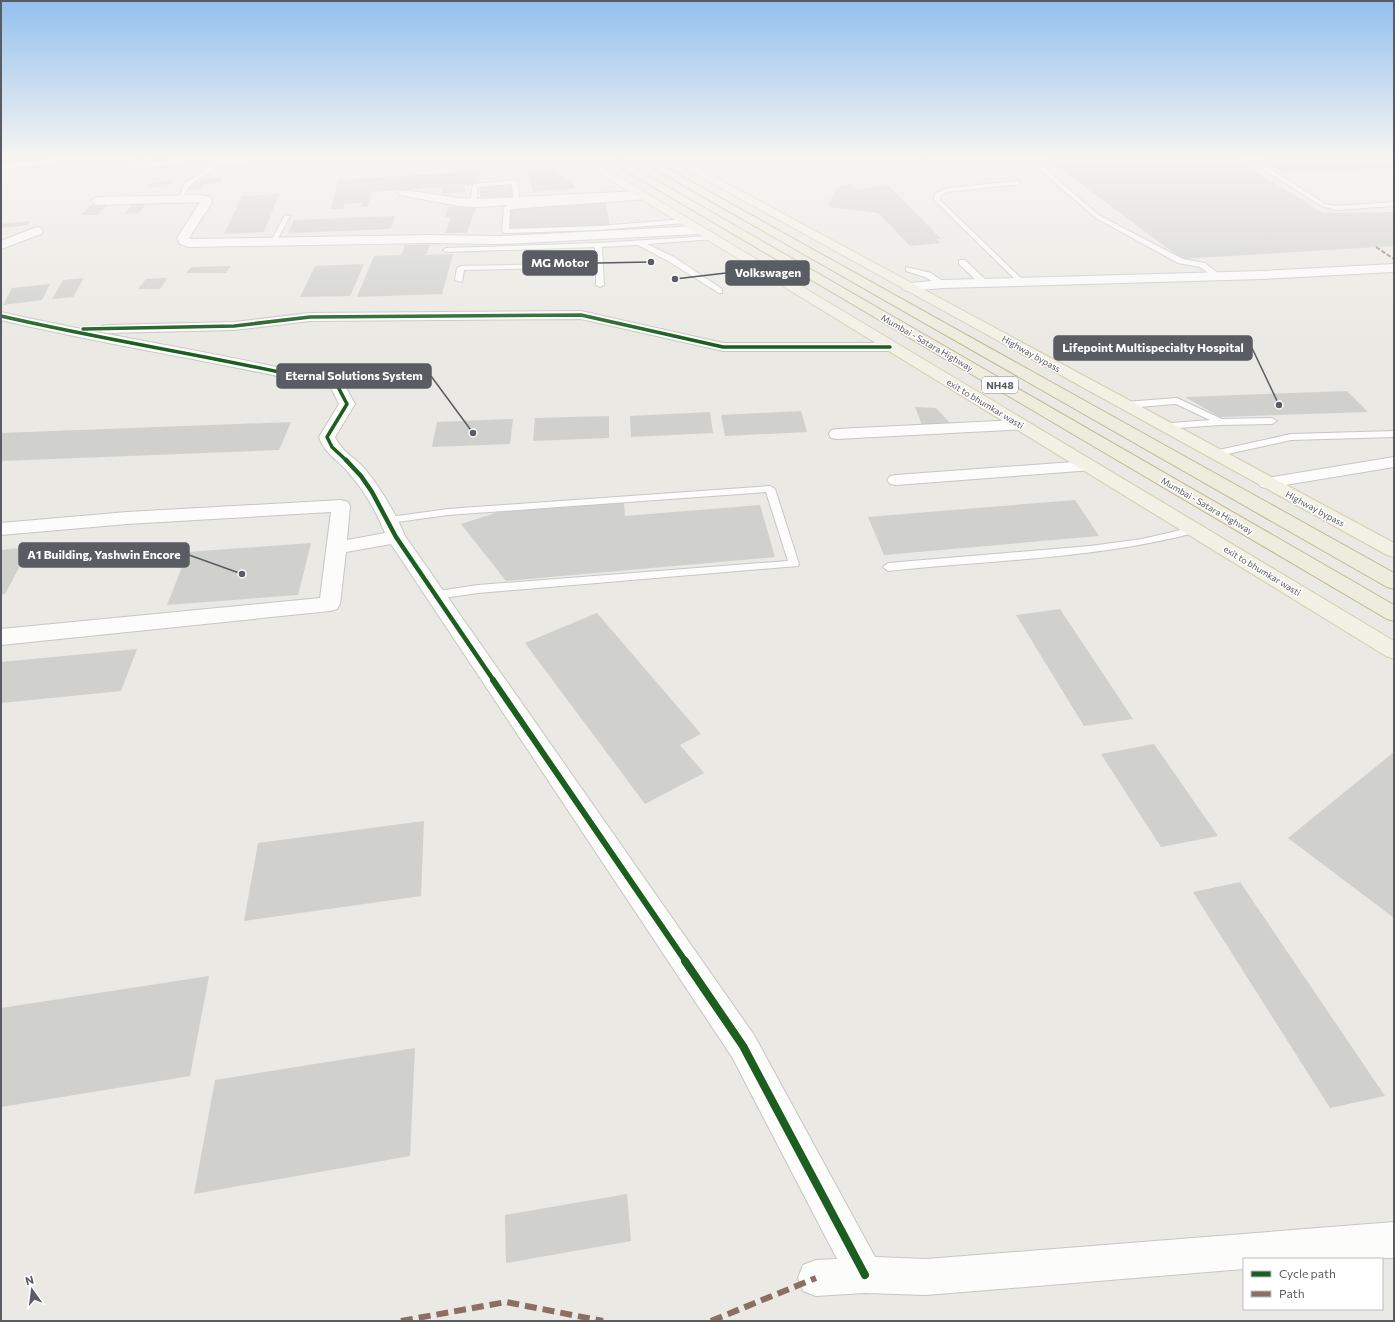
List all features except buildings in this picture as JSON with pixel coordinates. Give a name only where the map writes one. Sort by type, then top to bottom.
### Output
[{"type":"highway","name":"Mumbai - Satara Highway","points":[[712,218],[1394,614]]},
{"type":"highway","name":"Mumbai - Satara Highway","points":[[747,218],[1394,582]]},
{"type":"main road","name":"exit to bhumkar wasti","points":[[679,218],[1394,651]]},
{"type":"main road","name":"Highway bypass","points":[[781,218],[1394,551]]},
{"type":"street","points":[[196,218],[183,238],[184,241],[199,243],[427,239],[509,240],[705,234]]},
{"type":"street","points":[[1,244],[37,231]]},
{"type":"street","points":[[909,287],[942,284],[1021,283],[1216,273],[1394,268]]},
{"type":"street","points":[[1,316],[61,330],[271,369],[337,385],[347,404],[327,437],[329,445],[355,468],[436,595],[743,1046],[865,1275]]},
{"type":"street","points":[[61,330],[234,326],[310,317],[581,316],[723,347],[890,347]]},
{"type":"street","points":[[837,434],[1020,425]]},
{"type":"street","points":[[1267,483],[1394,462]]},
{"type":"street","points":[[896,480],[1087,466]]},
{"type":"street","points":[[1,529],[127,518],[341,506],[330,604],[1,637]]},
{"type":"street","points":[[336,548],[393,529]]},
{"type":"street","points":[[816,1278],[865,1275],[926,1277],[1394,1240]]},
{"type":"lane","points":[[274,241],[286,218]]},
{"type":"lane","points":[[507,218],[506,232],[599,228],[684,221]]},
{"type":"lane","points":[[955,218],[1021,283]]},
{"type":"lane","points":[[1099,218],[1148,242],[1181,261],[1202,265],[1216,273]]},
{"type":"lane","points":[[446,250],[598,246],[639,243],[705,234]]},
{"type":"lane","points":[[639,243],[671,259],[719,291]]},
{"type":"lane","points":[[598,246],[600,285]]},
{"type":"lane","points":[[1207,261],[1216,273]]},
{"type":"lane","points":[[962,262],[984,283]]},
{"type":"lane","points":[[459,280],[461,268],[599,265]]},
{"type":"lane","points":[[910,269],[928,276],[942,284]]},
{"type":"lane","points":[[1125,405],[1177,401],[1221,422]]},
{"type":"lane","points":[[1163,426],[1221,422],[1272,421]]},
{"type":"lane","points":[[1214,454],[1291,437],[1394,434]]},
{"type":"lane","points":[[393,529],[448,512],[770,489],[794,564],[478,589],[436,595]]},
{"type":"lane","points":[[888,567],[1127,546],[1165,539],[1194,530]]},
{"type":"marked path","points":[[1376,247],[1394,259]]},
{"type":"marked path","points":[[711,1321],[816,1278]]},
{"type":"marked path","points":[[401,1321],[506,1302],[603,1321]]},
{"type":"cycle path","points":[[83,329],[234,326],[310,317],[581,315],[723,347],[890,347]]},
{"type":"cycle path","points":[[1,316],[61,330],[271,369],[337,385],[347,404],[327,437],[329,442],[335,451],[355,469],[367,484],[393,529],[396,537],[743,1046],[865,1275]]},
{"type":"place","name":"MG Motor","points":[[651,262]]},
{"type":"place","name":"Volkswagen","points":[[675,279]]},
{"type":"place","name":"Lifepoint Multispecialty Hospital","points":[[1279,405]]},
{"type":"place","name":"Eternal Solutions System","points":[[473,433]]},
{"type":"place","name":"A1 Building, Yashwin Encore","points":[[242,574]]}]
